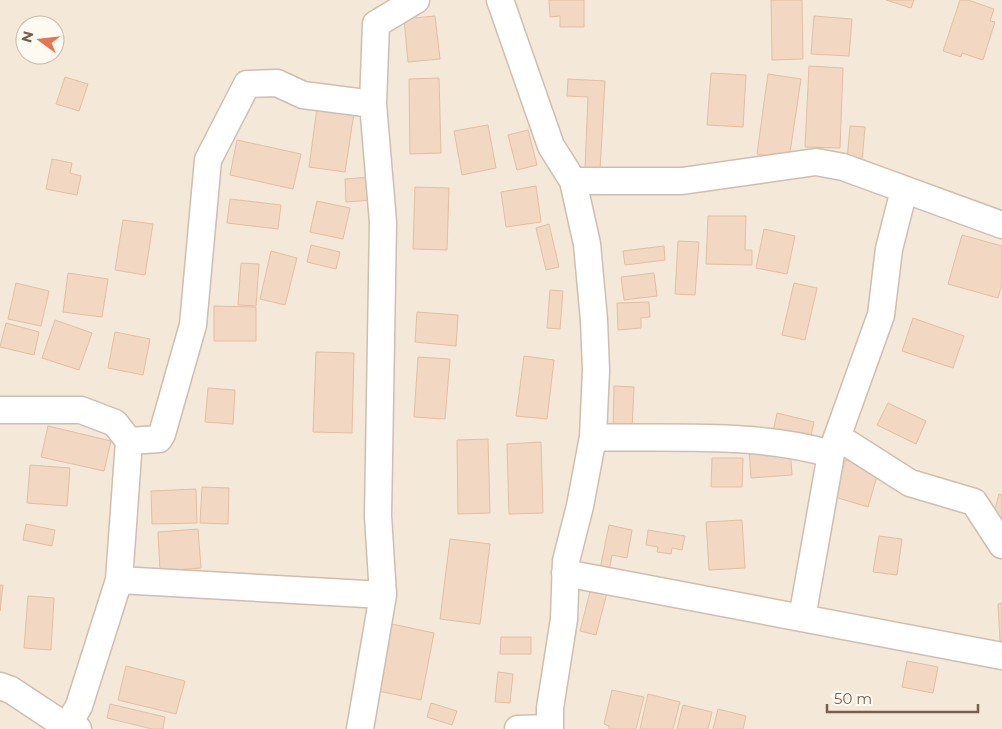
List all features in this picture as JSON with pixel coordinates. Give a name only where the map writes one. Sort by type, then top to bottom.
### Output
[{"type":"street","points":[[360,729],[383,595],[378,516],[383,222],[373,104],[376,24],[416,0]]},
{"type":"street","points":[[500,0],[551,146],[573,181],[587,244],[594,320],[596,370],[593,437],[580,506],[566,561],[564,620],[550,708],[550,729],[518,729]]},
{"type":"street","points":[[129,441],[159,439],[162,434],[193,325],[208,160],[248,84],[277,84],[303,95],[373,104]]},
{"type":"street","points":[[573,181],[682,181],[816,162],[842,167],[1002,225]]},
{"type":"street","points":[[802,618],[834,447],[881,315],[889,249],[904,190]]},
{"type":"street","points":[[0,410],[81,410],[115,423],[129,441],[119,580],[79,706],[69,728],[11,690],[0,686]]},
{"type":"street","points":[[593,437],[769,440],[801,445],[834,447],[844,441],[910,483],[974,502],[1002,545]]},
{"type":"street","points":[[565,573],[1002,656]]},
{"type":"street","points":[[119,580],[383,595]]},
{"type":"shaded area","points":[[0,0],[1002,0],[1002,729],[0,729]]},
{"type":"building","points":[[549,0],[584,0],[584,27],[560,27],[560,16],[550,17]]},
{"type":"building","points":[[771,0],[802,0],[803,59],[772,60]]},
{"type":"building","points":[[886,0],[914,0],[911,8]]},
{"type":"building","points":[[960,0],[968,0],[994,9],[990,21],[995,22],[983,60],[962,53],[961,57],[943,51]]},
{"type":"building","points":[[435,16],[440,59],[408,62],[404,19]]},
{"type":"building","points":[[814,16],[852,19],[849,56],[811,54]]},
{"type":"building","points":[[809,66],[843,68],[840,148],[805,147]]},
{"type":"building","points":[[711,73],[746,75],[743,127],[707,125]]},
{"type":"building","points":[[768,74],[801,79],[789,159],[757,154]]},
{"type":"building","points":[[65,77],[88,84],[79,111],[56,104]]},
{"type":"building","points":[[439,78],[441,153],[410,154],[409,79]]},
{"type":"building","points":[[568,79],[605,81],[600,170],[585,169],[588,97],[567,96]]},
{"type":"building","points":[[317,108],[354,113],[345,172],[309,167]]},
{"type":"building","points":[[488,125],[496,168],[462,175],[454,131]]},
{"type":"building","points":[[850,126],[865,127],[862,161],[847,160]]},
{"type":"building","points":[[528,130],[537,165],[517,170],[508,135]]},
{"type":"building","points":[[237,140],[301,154],[293,189],[230,175]]},
{"type":"building","points":[[52,159],[72,163],[70,173],[81,176],[77,195],[46,189]]},
{"type":"building","points":[[372,177],[373,200],[346,202],[345,179]]},
{"type":"building","points":[[536,186],[541,222],[506,227],[501,192]]},
{"type":"building","points":[[415,187],[449,188],[447,250],[413,249]]},
{"type":"building","points":[[230,199],[281,205],[278,229],[227,223]]},
{"type":"building","points":[[317,201],[350,208],[343,239],[310,232]]},
{"type":"building","points":[[708,216],[746,216],[745,250],[752,250],[752,265],[706,264]]},
{"type":"building","points":[[123,220],[153,224],[145,275],[115,270]]},
{"type":"building","points":[[549,224],[559,267],[546,270],[536,228]]},
{"type":"building","points":[[764,229],[795,236],[787,274],[756,268]]},
{"type":"building","points":[[962,235],[1002,246],[1002,283],[998,298],[948,284]]},
{"type":"building","points":[[678,241],[699,242],[695,295],[675,294]]},
{"type":"building","points":[[311,245],[340,252],[336,269],[307,262]]},
{"type":"building","points":[[664,246],[665,260],[625,265],[623,251]]},
{"type":"building","points":[[271,251],[297,258],[285,305],[260,299]]},
{"type":"building","points":[[241,263],[259,264],[256,306],[238,305]]},
{"type":"building","points":[[68,273],[108,279],[102,317],[63,312]]},
{"type":"building","points":[[654,273],[657,296],[624,300],[621,277]]},
{"type":"building","points":[[16,283],[49,291],[41,326],[8,319]]},
{"type":"building","points":[[794,283],[817,288],[805,340],[782,335]]},
{"type":"building","points":[[550,290],[563,291],[560,329],[547,328]]},
{"type":"building","points":[[649,302],[650,317],[641,318],[641,328],[618,330],[617,303]]},
{"type":"building","points":[[214,306],[256,307],[256,341],[214,341]]},
{"type":"building","points":[[417,312],[458,315],[456,346],[415,342]]},
{"type":"building","points":[[913,318],[964,336],[953,368],[902,351]]},
{"type":"building","points":[[55,320],[92,333],[79,370],[42,358]]},
{"type":"building","points":[[6,323],[39,332],[34,355],[0,347]]},
{"type":"building","points":[[115,332],[150,339],[143,375],[108,368]]},
{"type":"building","points":[[316,352],[354,353],[352,433],[313,432]]},
{"type":"building","points":[[524,356],[554,360],[547,419],[516,416]]},
{"type":"building","points":[[418,357],[450,359],[445,419],[414,417]]},
{"type":"building","points":[[614,386],[634,387],[632,429],[613,428]]},
{"type":"building","points":[[208,388],[235,390],[233,424],[205,422]]},
{"type":"building","points":[[888,403],[926,421],[916,444],[877,425]]},
{"type":"building","points":[[777,413],[814,422],[810,440],[773,432]]},
{"type":"building","points":[[48,426],[111,441],[104,471],[41,457]]},
{"type":"building","points":[[488,439],[490,513],[458,514],[457,440]]},
{"type":"building","points":[[541,442],[543,513],[509,514],[507,444]]},
{"type":"building","points":[[790,447],[792,475],[751,478],[749,449]]},
{"type":"building","points":[[712,458],[743,458],[742,487],[711,487]]},
{"type":"building","points":[[845,460],[879,469],[868,507],[835,497]]},
{"type":"building","points":[[30,465],[70,468],[67,506],[27,503]]},
{"type":"building","points":[[202,487],[229,488],[228,524],[200,523]]},
{"type":"building","points":[[196,489],[197,523],[152,524],[151,491]]},
{"type":"building","points":[[999,494],[1002,495],[1002,527],[991,524]]},
{"type":"building","points":[[742,520],[745,568],[709,570],[706,522]]},
{"type":"building","points":[[26,524],[55,530],[52,546],[23,540]]},
{"type":"building","points":[[609,525],[632,530],[627,558],[612,555],[609,571],[600,569]]},
{"type":"building","points":[[198,529],[201,568],[160,571],[158,532]]},
{"type":"building","points":[[648,530],[685,536],[682,550],[672,548],[671,554],[657,552],[658,547],[646,545]]},
{"type":"building","points":[[879,536],[902,539],[897,575],[873,572]]},
{"type":"building","points":[[450,539],[490,544],[480,624],[440,619]]},
{"type":"building","points":[[592,584],[608,589],[596,635],[580,631]]},
{"type":"building","points":[[0,585],[3,585],[0,611]]},
{"type":"building","points":[[28,596],[54,598],[51,650],[24,648]]},
{"type":"building","points":[[1002,603],[1002,641],[1000,641],[998,604]]},
{"type":"building","points":[[392,624],[434,633],[421,700],[378,691]]},
{"type":"building","points":[[501,637],[531,637],[531,654],[500,654]]},
{"type":"building","points":[[907,661],[938,667],[933,693],[902,687]]},
{"type":"building","points":[[126,666],[185,681],[176,714],[118,700]]},
{"type":"building","points":[[498,672],[513,674],[510,703],[495,702]]},
{"type":"building","points":[[612,690],[644,697],[636,729],[609,729],[609,726],[604,724]]},
{"type":"building","points":[[648,694],[680,702],[673,729],[640,729]]},
{"type":"building","points":[[431,703],[457,711],[452,725],[427,717]]},
{"type":"building","points":[[110,704],[165,717],[163,729],[152,729],[107,718]]},
{"type":"building","points":[[683,705],[712,712],[708,729],[677,729]]},
{"type":"building","points":[[718,709],[746,716],[743,729],[713,729]]}]
